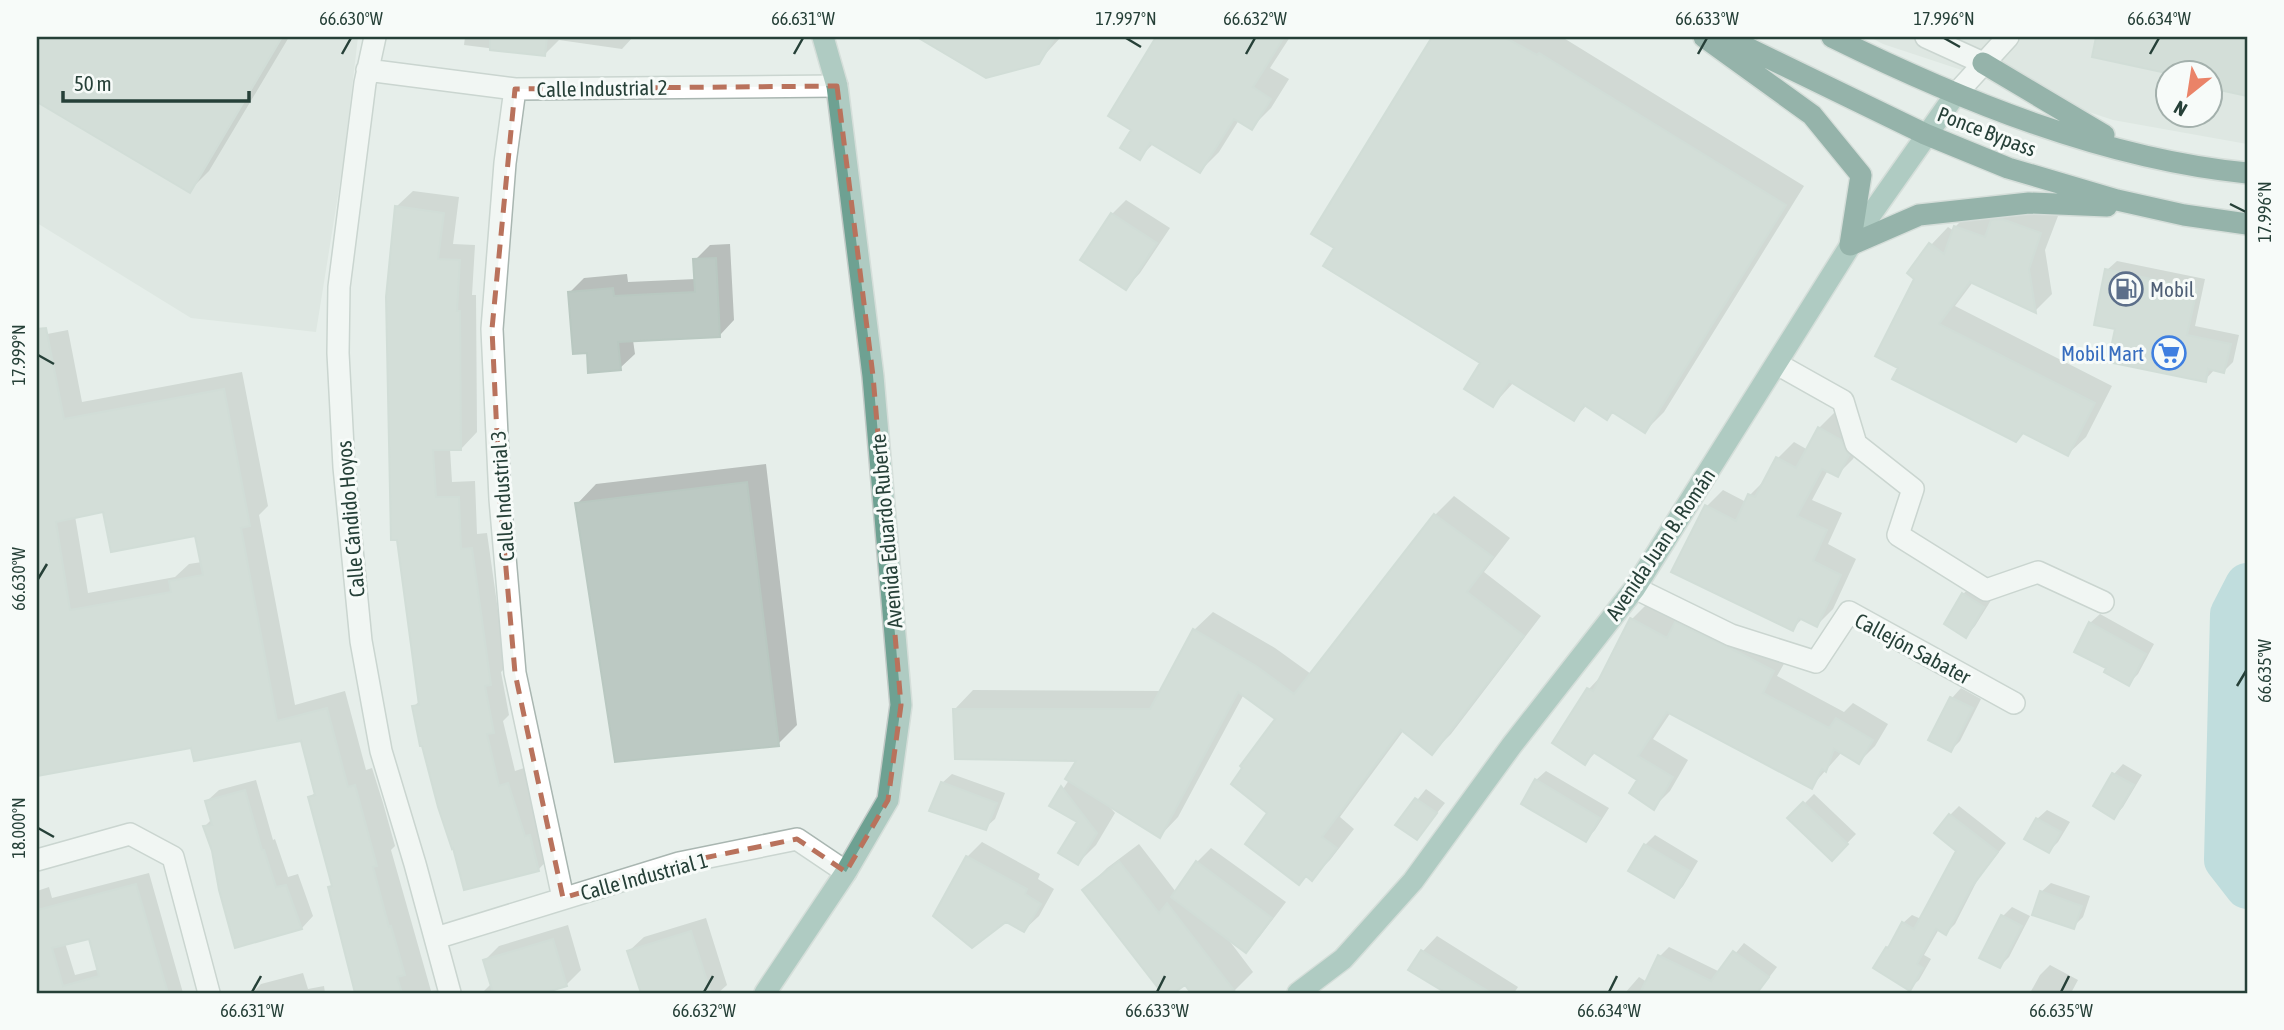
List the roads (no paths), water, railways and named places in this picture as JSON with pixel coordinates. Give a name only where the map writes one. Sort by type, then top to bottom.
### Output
[{"type":"highway","points":[[1704,37],[1812,115],[1861,175],[1850,246]]},
{"type":"highway","name":"Ponce Bypass","points":[[1725,37],[1925,134],[2008,168],[2117,200],[2184,215],[2247,224]]},
{"type":"highway","name":"Ponce Bypass","points":[[1832,37],[1955,95],[2033,122],[2133,152],[2247,173]]},
{"type":"highway","points":[[1983,64],[2133,152]]},
{"type":"highway","points":[[1850,246],[1919,215],[2029,203],[2153,208]]},
{"type":"main road","name":"Avenida Eduardo Ruberte","points":[[765,993],[846,872],[888,800],[901,705],[873,376],[837,86],[823,37]]},
{"type":"main road","name":"Avenida Juan B. Román","points":[[1298,993],[1343,959],[1413,881],[1512,745],[1635,588],[1850,246],[1925,134],[1955,95]]},
{"type":"street","name":"Calle Cándido Hoyos","points":[[375,37],[368,70],[339,287],[338,353],[344,467],[361,641],[381,751],[450,993]]},
{"type":"street","points":[[1926,37],[1983,64]]},
{"type":"street","points":[[1955,95],[2008,37]]},
{"type":"street","name":"Calle Industrial 2","points":[[368,70],[515,89],[837,86]]},
{"type":"street","name":"Calle Industrial 3","points":[[515,89],[505,163],[492,328],[500,499],[515,673],[563,898]]},
{"type":"street","points":[[1777,364],[1843,401],[1856,444],[1913,489],[1898,536],[1986,590],[2038,572],[2103,602]]},
{"type":"street","name":"Callejón Sabater","points":[[1635,588],[1731,635],[1816,662],[1849,612],[2014,704]]},
{"type":"street","points":[[37,860],[130,834],[173,857],[209,993]]},
{"type":"street","name":"Calle Industrial 1","points":[[436,938],[679,863],[797,839],[846,872]]},
{"type":"water","points":[[2247,685],[2247,799],[2235,732]]},
{"type":"waterway","points":[[2247,585],[2232,614],[2226,860],[2247,887]]},
{"type":"place","name":"Mobil","points":[[2126,289]]},
{"type":"place","name":"Mobil Mart","points":[[2169,353]]}]
